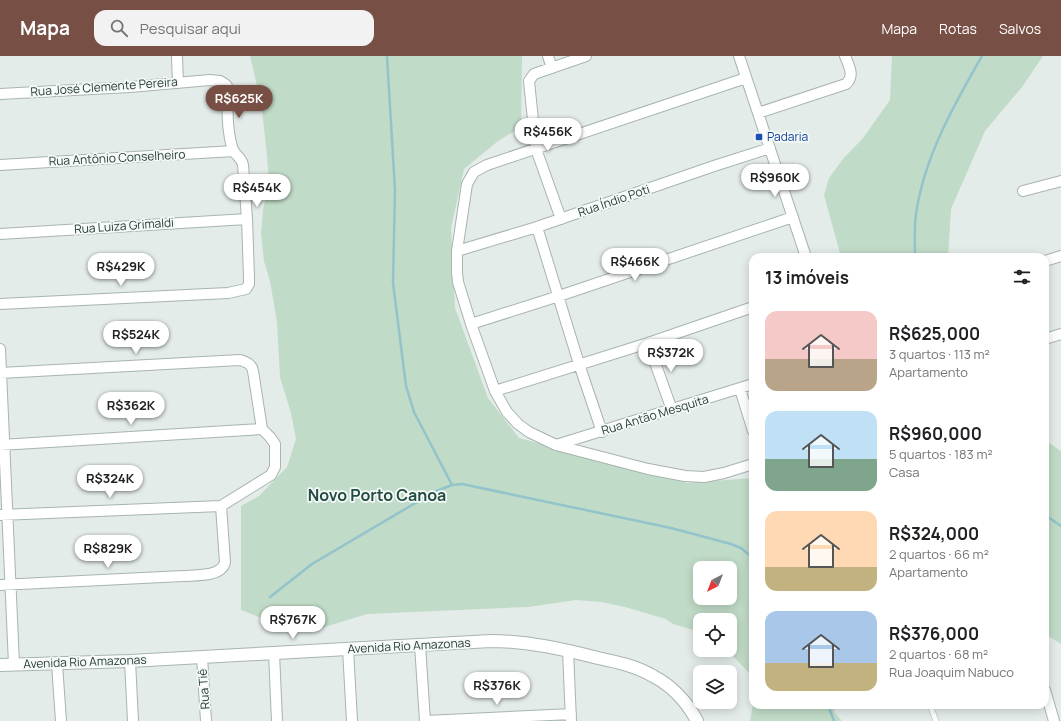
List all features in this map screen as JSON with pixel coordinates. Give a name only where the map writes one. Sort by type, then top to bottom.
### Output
[{"type":"street","points":[[177,56],[178,83]]},
{"type":"street","points":[[548,56],[552,68]]},
{"type":"street","points":[[561,219],[536,149],[529,86],[531,77],[534,74],[586,56]]},
{"type":"street","points":[[739,56],[805,253]]},
{"type":"street","points":[[758,113],[842,86],[850,81],[852,73],[845,56]]},
{"type":"street","points":[[746,78],[487,165],[474,172],[467,184],[457,251],[457,272],[458,282],[470,324],[495,391],[507,412],[518,424],[529,432],[556,445],[648,469],[685,476],[704,478],[749,465]]},
{"type":"street","name":"Rua José Clemente Pereira","points":[[0,94],[130,87],[220,80],[225,84],[227,89],[229,127],[234,151]]},
{"type":"street","name":"Rua Índio Poti","points":[[457,251],[537,228],[770,148]]},
{"type":"street","points":[[0,304],[228,293],[246,289],[249,284],[250,277],[242,161],[234,151]]},
{"type":"street","name":"Rua Antônio Conselheiro","points":[[0,165],[234,151]]},
{"type":"street","points":[[1023,191],[1061,181]]},
{"type":"street","points":[[470,324],[559,296],[792,217]]},
{"type":"street","name":"Rua Luiza Grimaldi","points":[[0,234],[247,219]]},
{"type":"street","points":[[537,228],[579,364],[602,432]]},
{"type":"street","points":[[1049,260],[1061,256]]},
{"type":"street","points":[[495,391],[648,343],[749,308]]},
{"type":"street","points":[[1049,338],[1061,334]]},
{"type":"street","points":[[648,343],[672,410]]},
{"type":"street","points":[[0,349],[4,514],[11,584],[14,664]]},
{"type":"street","points":[[1,373],[240,360],[248,363],[254,371],[262,429],[270,437],[274,444],[275,467],[274,471],[267,478],[221,506],[4,514]]},
{"type":"street","name":"Rua Antão Mesquita","points":[[556,445],[749,386]]},
{"type":"street","points":[[740,389],[749,418]]},
{"type":"street","points":[[2,445],[262,429]]},
{"type":"street","points":[[0,585],[208,574],[222,568],[225,565],[221,506]]},
{"type":"street","name":"Avenida Rio Amazonas","points":[[0,665],[130,661],[509,641],[568,650],[638,669],[654,676],[678,695],[687,705],[697,721]]},
{"type":"street","points":[[420,646],[425,721],[571,718],[568,650]]},
{"type":"street","points":[[348,649],[352,721]]},
{"type":"street","points":[[274,653],[277,721]]},
{"type":"street","name":"Rua Tiê","points":[[202,657],[206,721]]},
{"type":"street","points":[[130,661],[133,721]]},
{"type":"street","points":[[57,664],[61,721]]},
{"type":"street","points":[[1049,697],[1056,708],[1054,721]]},
{"type":"lane","points":[[932,709],[936,721]]},
{"type":"green space","points":[[250,56],[522,56],[521,127],[498,141],[464,169],[451,228],[455,308],[488,398],[519,438],[687,483],[749,478],[749,673],[734,657],[737,657],[737,613],[693,613],[693,630],[673,624],[666,619],[625,607],[601,602],[576,600],[528,607],[367,614],[318,629],[278,631],[264,619],[241,610],[241,506],[259,496],[287,467],[296,439],[291,413],[280,377],[277,322],[270,281],[264,261],[261,234],[263,210],[269,181],[261,102]]},
{"type":"green space","points":[[892,56],[1043,56],[1022,87],[985,131],[951,209],[948,253],[840,253],[824,195],[829,178],[843,159],[863,138],[890,100]]},
{"type":"green space","points":[[1049,443],[1061,451],[1061,644],[1049,636]]},
{"type":"green space","points":[[752,709],[835,709],[834,712],[842,721],[750,721]]},
{"type":"waterway","points":[[387,56],[395,190],[393,283],[406,386],[414,412],[452,485]]},
{"type":"waterway","points":[[915,253],[916,214],[926,172],[933,152],[951,112],[982,56]]},
{"type":"waterway","points":[[270,597],[312,564],[434,492],[452,485],[462,484],[671,528],[731,544],[741,548],[749,555]]},
{"type":"waterway","points":[[1049,518],[1061,526]]},
{"type":"waterway","points":[[830,709],[834,721]]},
{"type":"place","name":"Padaria","points":[[759,137]]},
{"type":"district","name":"Novo Porto Canoa","points":[[377,495]]}]
